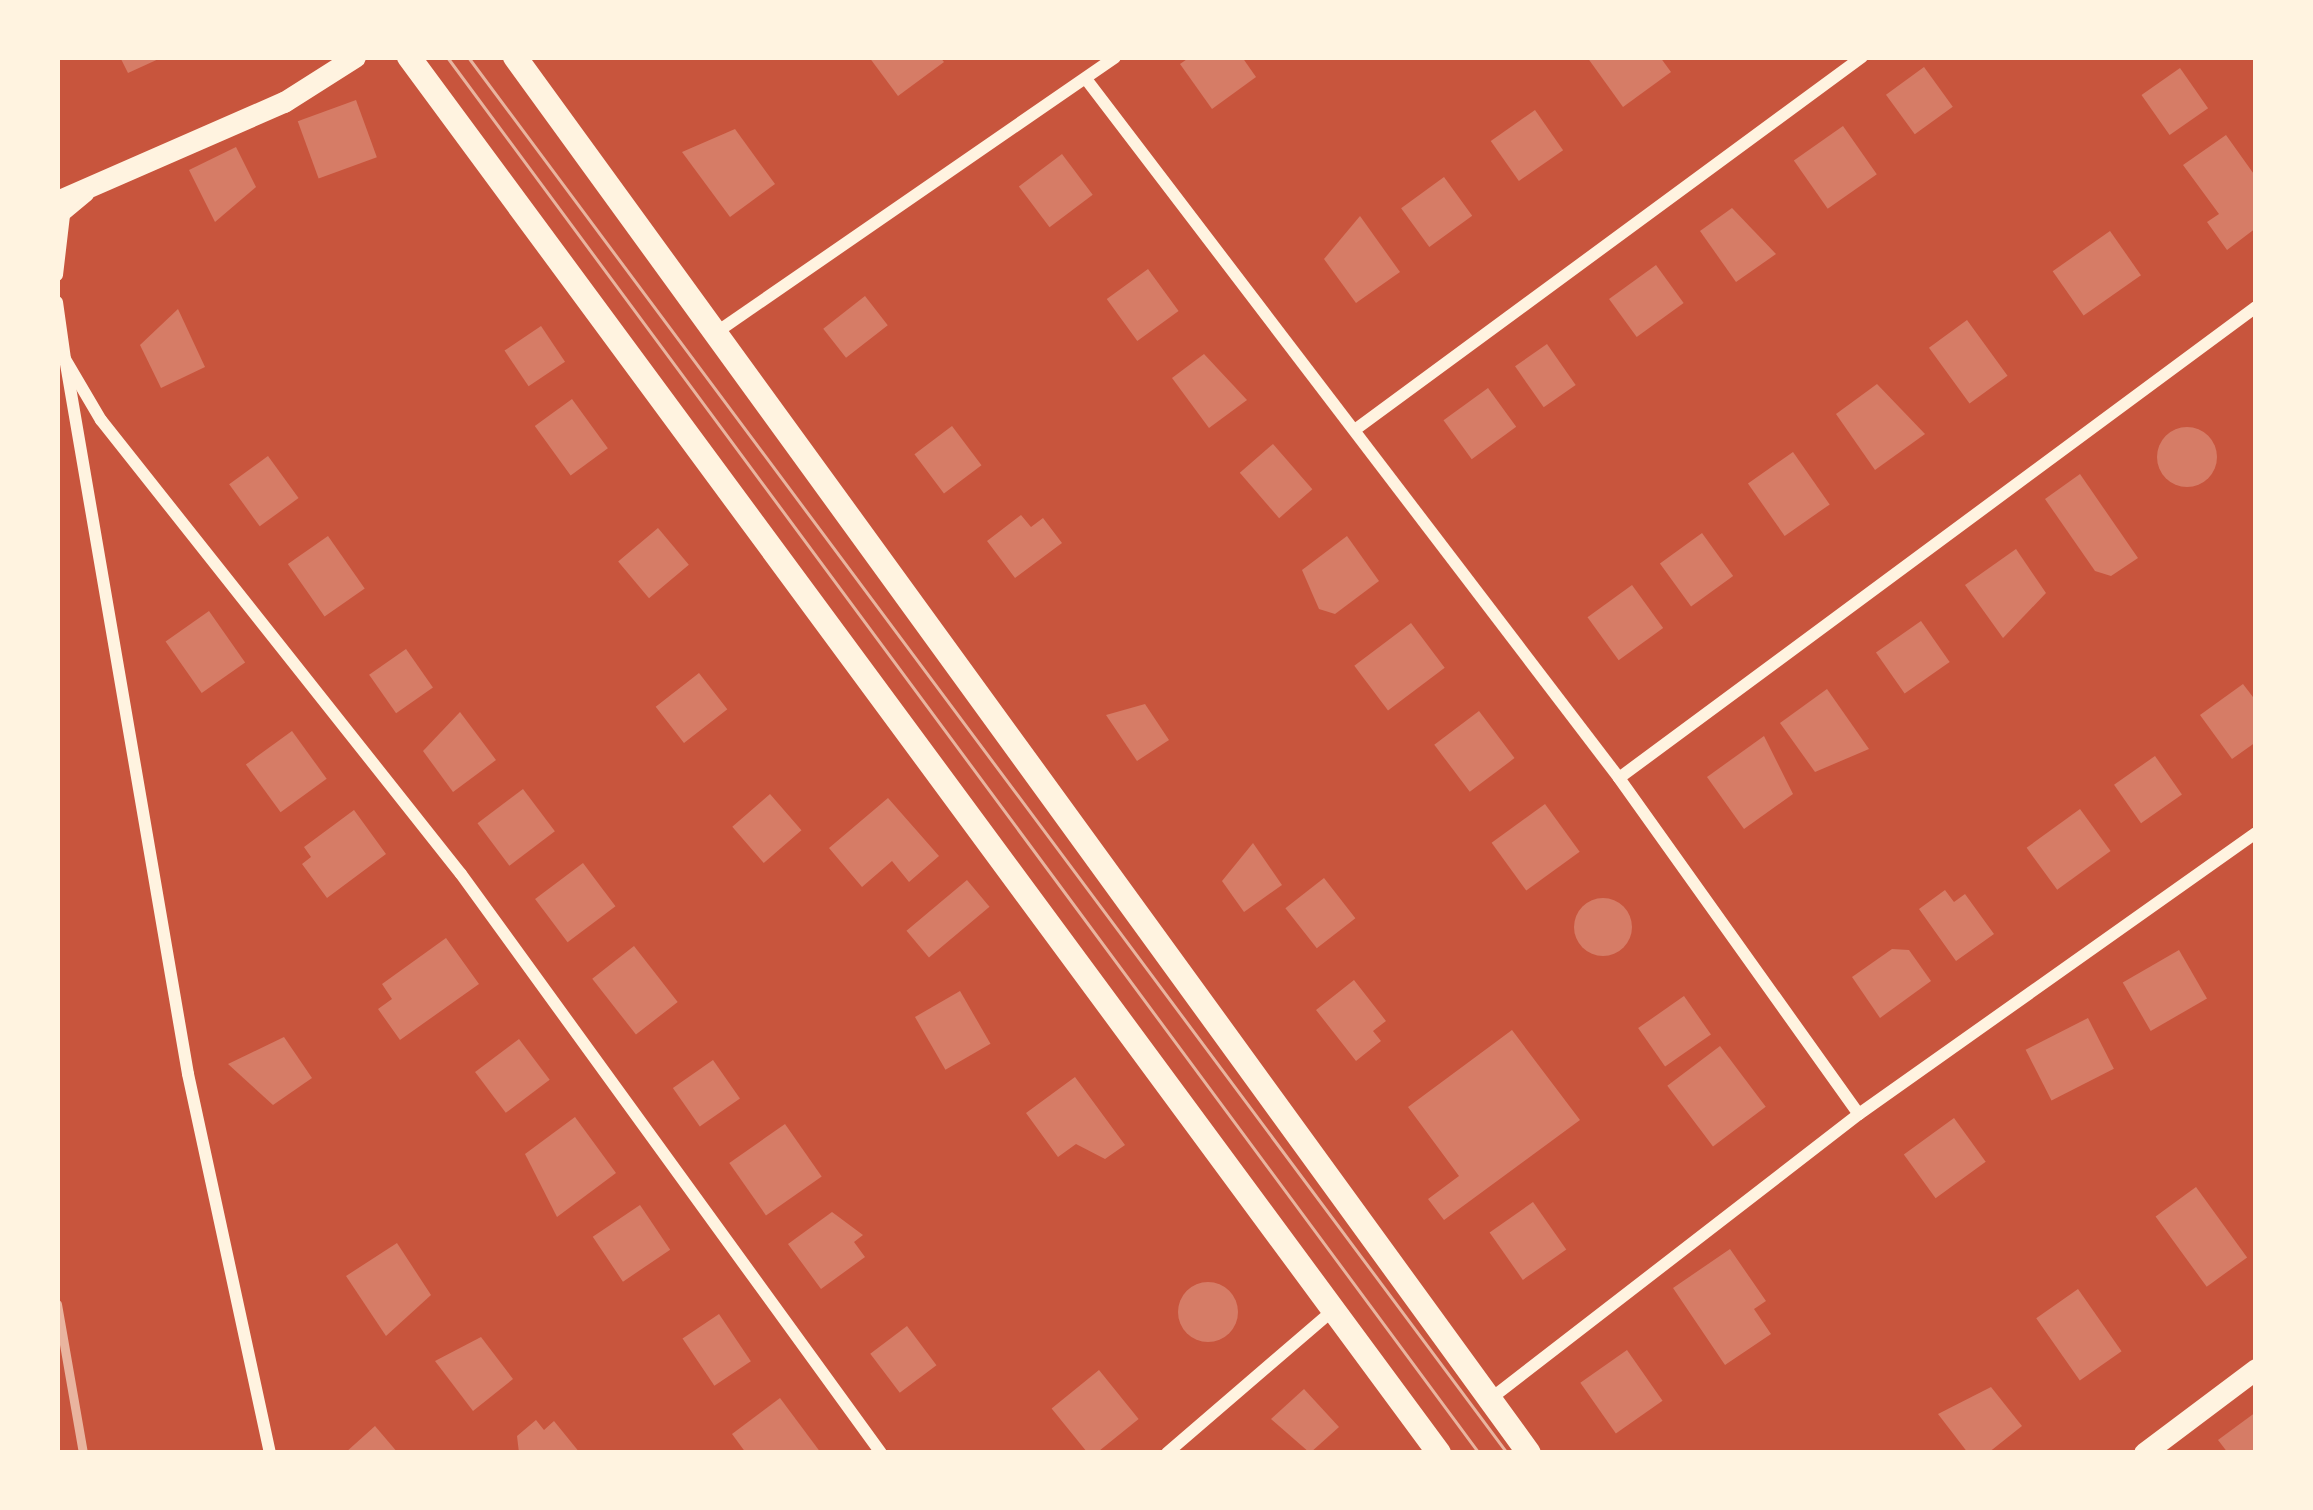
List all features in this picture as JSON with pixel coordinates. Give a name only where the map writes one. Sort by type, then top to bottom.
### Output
[{"type":"main road","points":[[410,57],[1439,1453]]},
{"type":"main road","points":[[515,57],[712,334],[980,685],[1528,1453]]},
{"type":"street","points":[[57,201],[284,102],[355,57]]},
{"type":"street","points":[[712,334],[1115,57]]},
{"type":"street","points":[[1356,428],[1862,57]]},
{"type":"street","points":[[1086,79],[1618,778],[1859,1114]]},
{"type":"street","points":[[57,274],[64,215],[102,182]]},
{"type":"street","points":[[57,302],[188,1074],[270,1453]]},
{"type":"street","points":[[1618,778],[2256,308]]},
{"type":"street","points":[[65,359],[101,420],[461,874],[881,1453]]},
{"type":"street","points":[[1488,1400],[1859,1114],[2256,832]]},
{"type":"street","points":[[1167,1453],[1334,1309]]},
{"type":"street","points":[[2144,1453],[2170,1446],[2256,1369]]},
{"type":"building","points":[[120,57],[163,57],[128,73]]},
{"type":"building","points":[[869,57],[940,57],[944,62],[898,96]]},
{"type":"building","points":[[1190,57],[1242,57],[1256,77],[1212,109],[1180,64]]},
{"type":"building","points":[[1587,57],[1660,57],[1671,72],[1623,107]]},
{"type":"building","points":[[1924,67],[1953,107],[1915,134],[1886,95]]},
{"type":"building","points":[[2180,68],[2208,108],[2170,135],[2141,95]]},
{"type":"building","points":[[356,100],[377,157],[319,179],[298,121]]},
{"type":"building","points":[[1535,110],[1563,150],[1519,181],[1491,141]]},
{"type":"building","points":[[1843,126],[1877,174],[1828,209],[1794,160]]},
{"type":"building","points":[[735,129],[775,184],[730,217],[682,152]]},
{"type":"building","points":[[2226,135],[2256,177],[2256,228],[2227,250],[2207,222],[2219,214],[2183,165]]},
{"type":"building","points":[[236,147],[256,187],[215,222],[189,170]]},
{"type":"building","points":[[1062,154],[1093,195],[1050,227],[1019,186]]},
{"type":"building","points":[[1444,177],[1472,216],[1429,247],[1401,208]]},
{"type":"building","points":[[1732,208],[1776,254],[1736,282],[1700,231]]},
{"type":"building","points":[[1360,216],[1400,272],[1356,303],[1324,259]]},
{"type":"building","points":[[2110,231],[2141,275],[2084,315],[2053,271]]},
{"type":"building","points":[[1656,265],[1684,303],[1637,337],[1609,299]]},
{"type":"building","points":[[1148,269],[1179,311],[1137,341],[1107,299]]},
{"type":"building","points":[[865,296],[888,325],[846,358],[823,329]]},
{"type":"building","points":[[178,309],[205,367],[161,388],[140,345]]},
{"type":"building","points":[[1967,320],[2008,376],[1970,403],[1929,348]]},
{"type":"building","points":[[541,326],[565,362],[529,386],[505,351]]},
{"type":"building","points":[[1547,344],[1576,385],[1544,407],[1515,366]]},
{"type":"building","points":[[1204,354],[1247,400],[1209,428],[1172,378]]},
{"type":"building","points":[[1877,384],[1925,434],[1875,470],[1836,414]]},
{"type":"building","points":[[1488,388],[1516,427],[1472,459],[1444,420]]},
{"type":"building","points":[[572,399],[608,448],[571,475],[535,426]]},
{"type":"building","points":[[952,426],[981,465],[944,493],[914,454]]},
{"type":"building","points":[[2187,427],[2208,436],[2217,457],[2208,478],[2187,487],[2166,478],[2157,457],[2166,436]]},
{"type":"building","points":[[1273,444],[1312,489],[1279,518],[1240,473]]},
{"type":"building","points":[[1793,452],[1830,504],[1785,536],[1748,484]]},
{"type":"building","points":[[268,456],[299,498],[260,526],[229,484]]},
{"type":"building","points":[[2080,474],[2138,558],[2111,576],[2095,571],[2045,499]]},
{"type":"building","points":[[1021,515],[1031,527],[1043,518],[1062,543],[1015,578],[987,541]]},
{"type":"building","points":[[658,528],[689,565],[649,598],[618,561]]},
{"type":"building","points":[[1702,533],[1733,576],[1691,606],[1660,564]]},
{"type":"building","points":[[328,536],[365,588],[325,617],[288,564]]},
{"type":"building","points":[[1347,536],[1379,581],[1335,614],[1319,609],[1302,570]]},
{"type":"building","points":[[2016,549],[2046,593],[2003,638],[1965,585]]},
{"type":"building","points":[[1632,585],[1663,628],[1619,660],[1588,617]]},
{"type":"building","points":[[209,611],[245,663],[202,693],[166,641]]},
{"type":"building","points":[[1921,621],[1950,662],[1905,694],[1876,653]]},
{"type":"building","points":[[1411,623],[1445,668],[1388,710],[1354,666]]},
{"type":"building","points":[[406,649],[433,688],[396,713],[369,675]]},
{"type":"building","points":[[699,673],[727,709],[684,743],[656,707]]},
{"type":"building","points":[[2243,684],[2256,701],[2256,742],[2232,759],[2200,715]]},
{"type":"building","points":[[1827,689],[1869,749],[1815,772],[1780,723]]},
{"type":"building","points":[[1145,704],[1169,740],[1137,761],[1106,715]]},
{"type":"building","points":[[1479,711],[1515,758],[1470,792],[1434,745]]},
{"type":"building","points":[[460,712],[496,760],[453,792],[423,751]]},
{"type":"building","points":[[292,731],[327,779],[281,812],[246,765]]},
{"type":"building","points":[[1764,736],[1793,794],[1744,829],[1707,777]]},
{"type":"building","points":[[2155,756],[2182,795],[2141,823],[2114,785]]},
{"type":"building","points":[[523,789],[555,831],[509,866],[477,823]]},
{"type":"building","points":[[770,794],[801,830],[764,863],[732,827]]},
{"type":"building","points":[[888,798],[939,856],[909,882],[892,861],[862,887],[829,848]]},
{"type":"building","points":[[1545,804],[1580,852],[1526,891],[1492,843]]},
{"type":"building","points":[[2080,809],[2111,851],[2057,890],[2027,848]]},
{"type":"building","points":[[354,810],[386,854],[327,898],[302,864],[311,857],[304,847]]},
{"type":"building","points":[[1253,843],[1282,885],[1244,912],[1222,881]]},
{"type":"building","points":[[583,863],[615,906],[568,942],[535,899]]},
{"type":"building","points":[[1324,878],[1355,918],[1317,948],[1285,908]]},
{"type":"building","points":[[967,880],[989,907],[929,958],[906,931]]},
{"type":"building","points":[[1945,890],[1954,902],[1965,894],[1994,934],[1956,961],[1919,909]]},
{"type":"building","points":[[1603,898],[1624,906],[1632,927],[1624,948],[1603,956],[1582,948],[1574,927],[1582,906]]},
{"type":"building","points":[[446,938],[479,984],[400,1040],[378,1009],[392,999],[382,984]]},
{"type":"building","points":[[634,946],[678,1002],[636,1035],[592,979]]},
{"type":"building","points":[[1892,949],[1909,950],[1931,981],[1880,1018],[1852,977]]},
{"type":"building","points":[[2179,950],[2207,998],[2151,1031],[2123,982]]},
{"type":"building","points":[[1354,980],[1386,1021],[1373,1031],[1381,1041],[1356,1061],[1316,1010]]},
{"type":"building","points":[[960,991],[990,1044],[945,1070],[915,1017]]},
{"type":"building","points":[[1684,996],[1711,1035],[1665,1067],[1638,1028]]},
{"type":"building","points":[[2088,1018],[2114,1069],[2052,1101],[2026,1050]]},
{"type":"building","points":[[1512,1030],[1580,1120],[1444,1220],[1428,1199],[1459,1176],[1408,1107]]},
{"type":"building","points":[[284,1037],[312,1078],[273,1105],[228,1064]]},
{"type":"building","points":[[519,1039],[550,1080],[506,1113],[475,1072]]},
{"type":"building","points":[[1720,1046],[1766,1107],[1713,1146],[1667,1086]]},
{"type":"building","points":[[713,1060],[740,1099],[700,1127],[673,1088]]},
{"type":"building","points":[[1075,1077],[1125,1145],[1105,1159],[1076,1144],[1058,1157],[1026,1113]]},
{"type":"building","points":[[575,1117],[616,1173],[557,1217],[525,1154]]},
{"type":"building","points":[[1954,1118],[1986,1162],[1936,1198],[1904,1154]]},
{"type":"building","points":[[785,1124],[822,1176],[766,1215],[729,1163]]},
{"type":"building","points":[[2196,1187],[2247,1257],[2207,1287],[2156,1216]]},
{"type":"building","points":[[1533,1202],[1566,1250],[1523,1280],[1490,1232]]},
{"type":"building","points":[[640,1205],[670,1250],[623,1282],[593,1237]]},
{"type":"building","points":[[832,1212],[863,1235],[854,1242],[865,1257],[821,1289],[788,1244]]},
{"type":"building","points":[[397,1243],[431,1295],[386,1336],[346,1276]]},
{"type":"building","points":[[1730,1249],[1766,1301],[1754,1309],[1771,1334],[1725,1365],[1673,1288]]},
{"type":"building","points":[[1208,1282],[1229,1291],[1238,1312],[1229,1333],[1208,1342],[1187,1333],[1178,1312],[1187,1291]]},
{"type":"building","points":[[2078,1289],[2122,1351],[2080,1381],[2036,1318]]},
{"type":"building","points":[[719,1314],[751,1361],[714,1386],[683,1339]]},
{"type":"building","points":[[907,1326],[936,1365],[900,1393],[870,1354]]},
{"type":"building","points":[[481,1337],[513,1379],[473,1411],[435,1361]]},
{"type":"building","points":[[1627,1350],[1663,1401],[1616,1433],[1580,1383]]},
{"type":"building","points":[[1099,1370],[1139,1419],[1097,1453],[1088,1453],[1052,1408]]},
{"type":"building","points":[[1991,1387],[2022,1426],[1988,1453],[1968,1453],[1938,1414]]},
{"type":"building","points":[[1304,1389],[1339,1427],[1310,1453],[1271,1419]]},
{"type":"building","points":[[780,1398],[821,1453],[746,1453],[732,1434]]},
{"type":"building","points":[[2256,1412],[2256,1453],[2228,1453],[2218,1440]]},
{"type":"building","points":[[536,1420],[544,1430],[554,1421],[580,1453],[519,1453],[517,1436]]},
{"type":"building","points":[[375,1426],[398,1453],[345,1453]]},
{"type":"tram line","points":[[447,57],[1479,1453]]},
{"type":"tram line","points":[[468,57],[1507,1453]]},
{"type":"railway","points":[[57,1304],[83,1453]]}]
